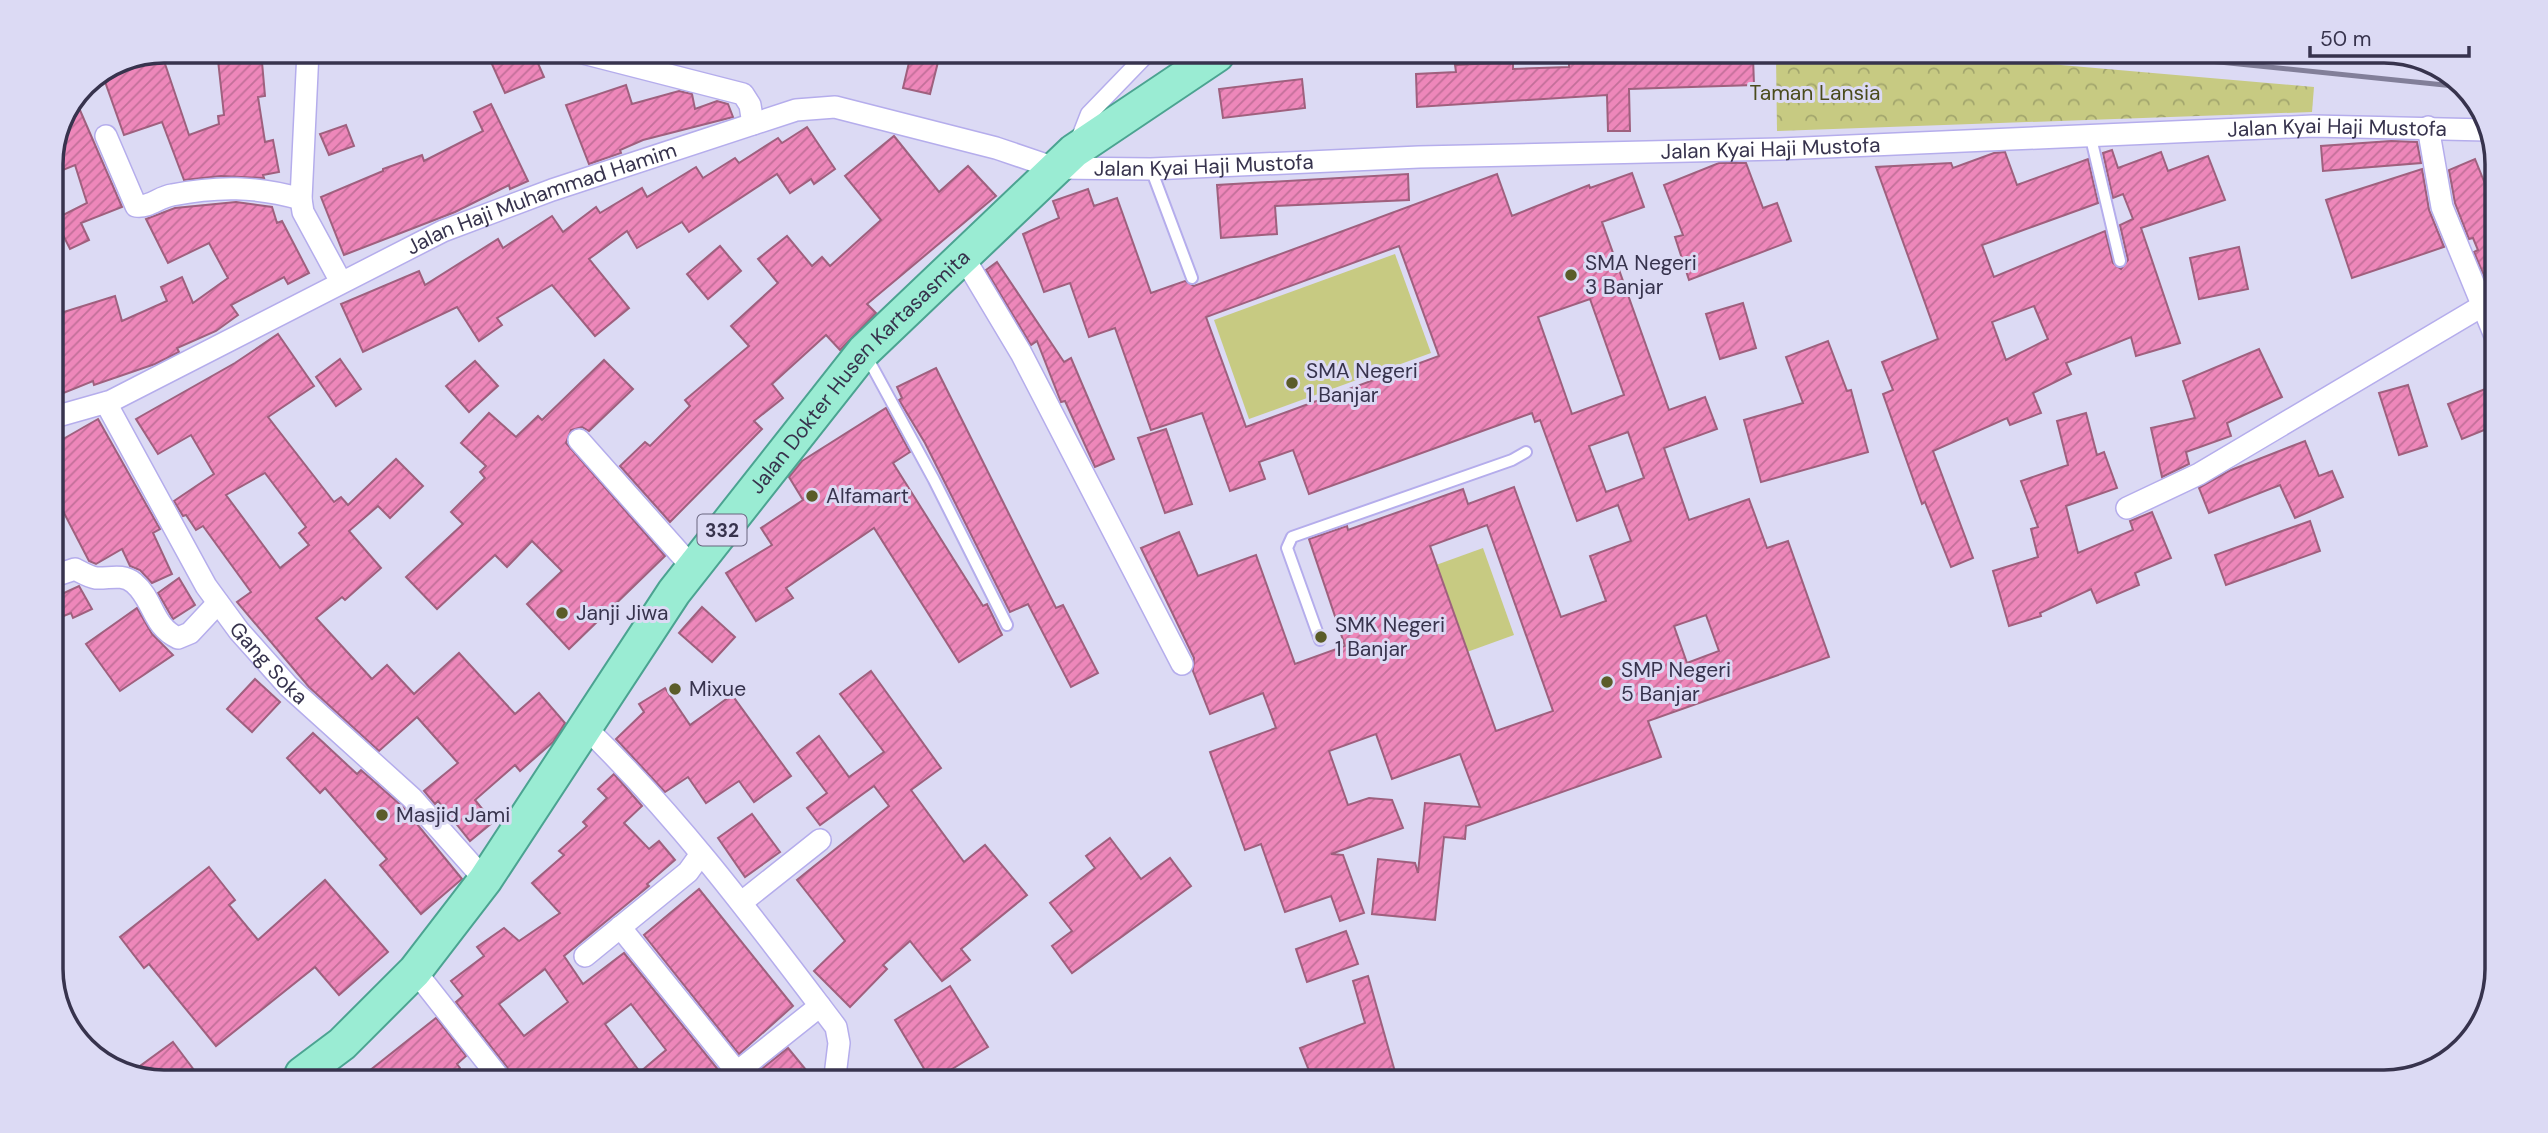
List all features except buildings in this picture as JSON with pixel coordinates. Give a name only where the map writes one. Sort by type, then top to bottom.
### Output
[{"type":"main road","name":"Jalan Dokter Husen Kartasasmita","points":[[307,1070],[342,1044],[415,971],[485,880],[692,567],[864,351],[1064,159],[1205,63]]},
{"type":"street","points":[[307,63],[301,199],[303,212],[341,282]]},
{"type":"street","points":[[622,63],[743,94],[750,105],[753,124]]},
{"type":"street","points":[[1064,159],[1089,114],[1138,63]]},
{"type":"street","name":"Jalan Haji Muhammad Hamim","points":[[63,415],[106,403],[455,226],[552,190],[796,110],[835,107],[996,148],[1064,159]]},
{"type":"street","name":"Jalan Kyai Haji Mustofa","points":[[1064,159],[1150,169],[1419,157],[1780,149],[2313,126],[2479,130]]},
{"type":"street","points":[[2428,127],[2442,207],[2485,313]]},
{"type":"street","points":[[106,136],[136,206],[145,206],[165,196],[226,187],[267,190],[301,199]]},
{"type":"street","points":[[963,256],[1021,354],[1182,664]]},
{"type":"street","points":[[2127,508],[2199,474],[2482,306]]},
{"type":"street","name":"Gang Soka","points":[[106,403],[218,604],[288,686],[412,798],[485,880]]},
{"type":"street","points":[[579,440],[692,567]]},
{"type":"street","points":[[63,574],[75,569],[94,578],[122,577],[132,581],[142,591],[164,632],[178,638],[190,633],[218,604]]},
{"type":"street","points":[[587,729],[648,790],[742,901],[836,1027],[839,1043],[832,1070]]},
{"type":"street","points":[[742,901],[820,840]]},
{"type":"street","points":[[585,956],[688,872],[701,854]]},
{"type":"street","points":[[620,927],[732,1070]]},
{"type":"street","points":[[415,971],[493,1070]]},
{"type":"street","points":[[740,1070],[820,1006]]},
{"type":"lane","points":[[2090,134],[2120,261]]},
{"type":"lane","points":[[1150,169],[1192,278]]},
{"type":"lane","points":[[864,351],[934,480],[1007,625]]},
{"type":"lane","points":[[1320,640],[1287,548],[1292,537],[1513,460],[1526,452]]},
{"type":"green space","name":"Taman Lansia","points":[[1776,63],[2036,63],[2314,87],[2312,112],[1777,131]]},
{"type":"green space","points":[[1395,254],[1431,353],[1249,419],[1214,320]]},
{"type":"green space","points":[[1483,548],[1514,635],[1467,652],[1436,565]]},
{"type":"railway","points":[[2229,63],[2448,85]]},
{"type":"place","name":"SMA Negeri 3 Banjar","points":[[1571,275]]},
{"type":"place","name":"SMA Negeri 1 Banjar","points":[[1292,383]]},
{"type":"place","name":"Alfamart","points":[[812,496]]},
{"type":"place","name":"Janji Jiwa","points":[[562,613]]},
{"type":"place","name":"SMK Negeri 1 Banjar","points":[[1321,637]]},
{"type":"place","name":"SMP Negeri 5 Banjar","points":[[1607,682]]},
{"type":"place","name":"Mixue","points":[[675,689]]},
{"type":"place","name":"Masjid Jami","points":[[382,815]]}]
